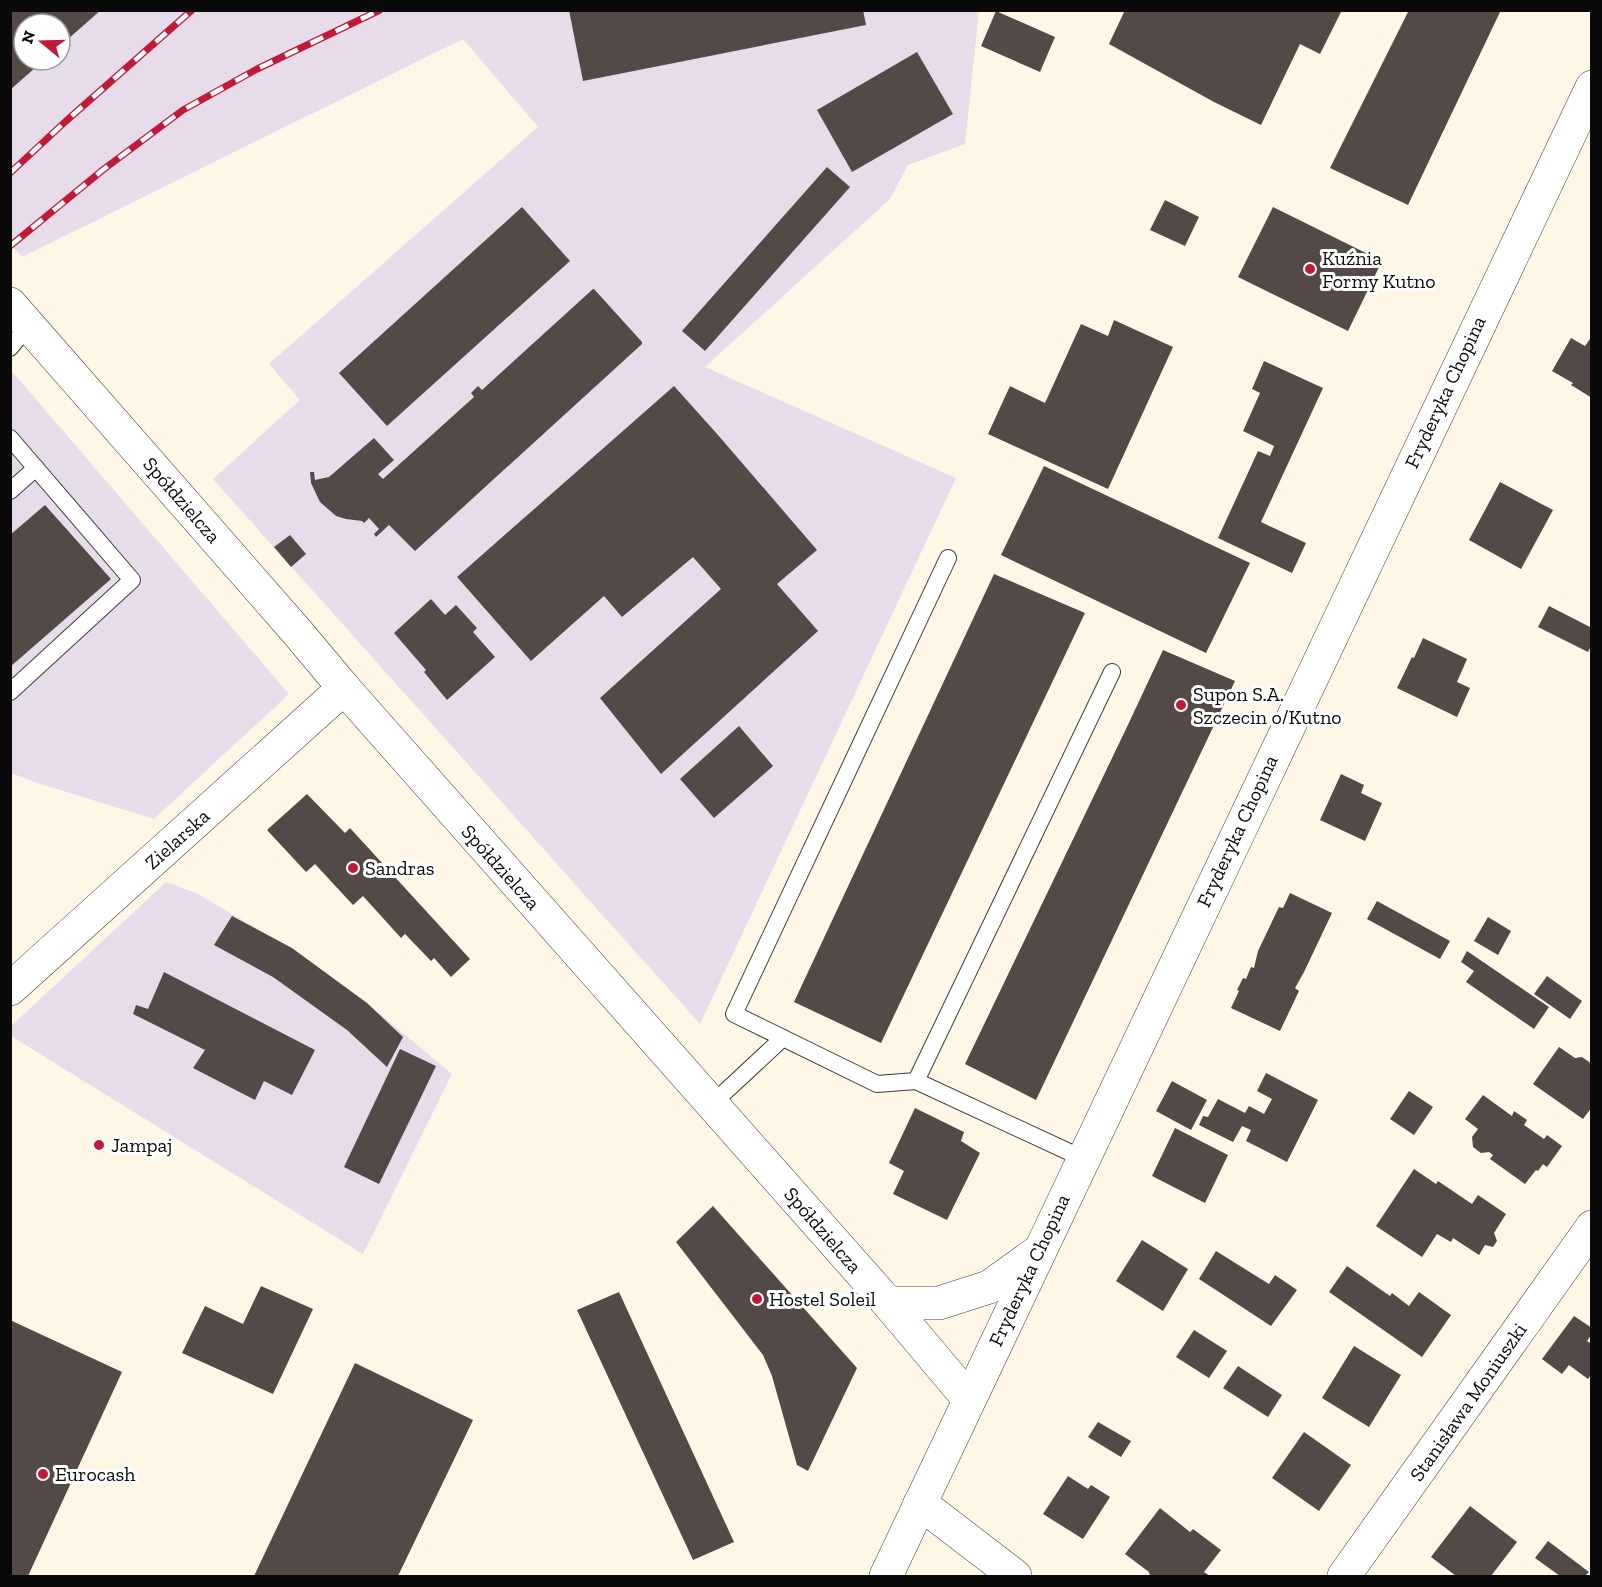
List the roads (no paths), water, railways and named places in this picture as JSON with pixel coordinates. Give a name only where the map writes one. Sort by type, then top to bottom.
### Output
[{"type":"street","name":"Fryderyka Chopina","points":[[886,1576],[968,1398],[1473,332],[1592,87]]},
{"type":"street","name":"Spółdzielcza","points":[[17,326],[283,616],[344,688],[888,1303],[968,1398]]},
{"type":"street","name":"Zielarska","points":[[10,989],[344,688]]},
{"type":"street","name":"Stanisława Moniuszki","points":[[1344,1576],[1592,1227]]},
{"type":"street","points":[[888,1303],[939,1303],[989,1287],[1037,1252]]},
{"type":"street","points":[[920,1503],[1015,1576]]},
{"type":"lane","points":[[10,438],[132,580],[10,692]]},
{"type":"lane","points":[[10,491],[36,468]]},
{"type":"lane","points":[[948,558],[734,1014],[877,1084],[916,1081],[1082,1158]]},
{"type":"lane","points":[[916,1081],[1112,672]]},
{"type":"lane","points":[[712,1104],[783,1038]]},
{"type":"railway","points":[[10,173],[192,10]]},
{"type":"railway","points":[[10,246],[104,169],[183,110],[257,69],[380,10]]},
{"type":"place","name":"Kuźnia Formy Kutno","points":[[1310,269]]},
{"type":"place","name":"Supon S.A. Szczecin o/Kutno","points":[[1181,705]]},
{"type":"place","name":"Sandras","points":[[353,868]]},
{"type":"place","name":"Jampaj","points":[[99,1145]]},
{"type":"place","name":"Hostel Soleil","points":[[757,1299]]},
{"type":"place","name":"Eurocash","points":[[43,1474]]}]
